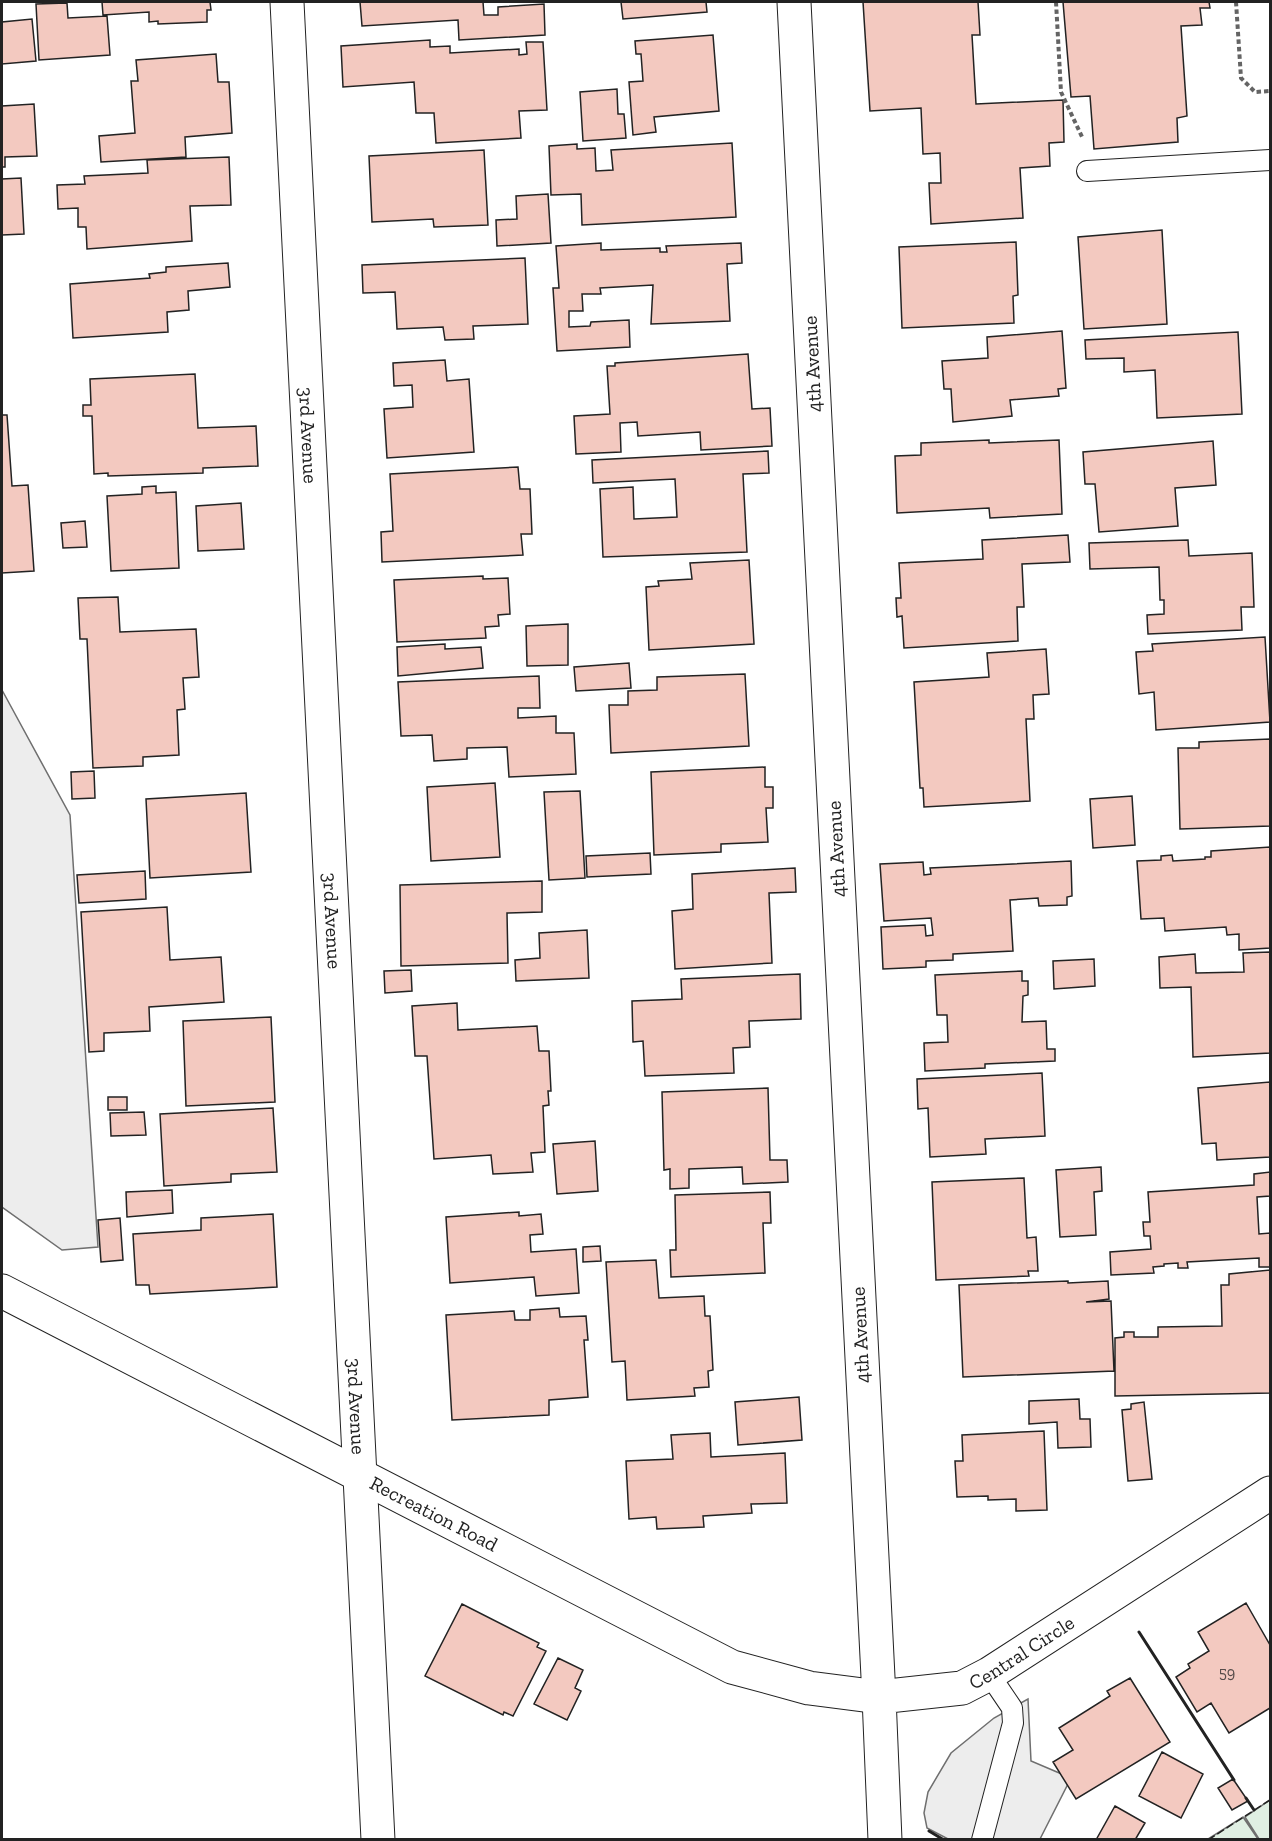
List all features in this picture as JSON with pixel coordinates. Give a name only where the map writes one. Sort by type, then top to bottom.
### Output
[{"type":"street","name":"3rd Avenue","points":[[288,2],[378,1839]]},
{"type":"street","name":"4th Avenue","points":[[794,2],[879,1697]]},
{"type":"street","name":"Recreation Road","points":[[2,1291],[732,1666],[809,1688],[879,1697]]},
{"type":"street","name":"Central Circle","points":[[879,1697],[962,1688],[989,1674],[1270,1493]]},
{"type":"street","points":[[879,1697],[885,1839]]},
{"type":"lane","points":[[1087,171],[1270,160]]},
{"type":"lane","points":[[981,1839],[1013,1723],[1012,1708],[989,1674]]},
{"type":"path","points":[[1056,2],[1060,92],[1084,141],[1087,171]]},
{"type":"path","points":[[1236,2],[1241,78],[1255,92],[1270,91]]},
{"type":"green space","points":[[1270,1800],[1270,1839],[1259,1839],[1245,1817]]},
{"type":"green space","points":[[1243,1817],[1258,1839],[1208,1839]]},
{"type":"shaded area","points":[[2,690],[70,815],[98,1247],[62,1250],[2,1207]]},
{"type":"shaded area","points":[[1028,1699],[1031,1761],[1071,1778],[1040,1839],[948,1839],[927,1828],[924,1813],[928,1792],[951,1753],[994,1718]]},
{"type":"building","points":[[102,2],[210,2],[211,10],[207,10],[207,22],[158,24],[158,21],[149,22],[149,12],[103,15]]},
{"type":"building","points":[[360,2],[483,2],[484,15],[498,15],[498,7],[544,4],[545,35],[459,40],[458,20],[362,26]]},
{"type":"building","points":[[621,2],[706,2],[707,12],[623,19]]},
{"type":"building","points":[[863,2],[978,2],[980,35],[972,35],[976,104],[1063,100],[1064,142],[1049,143],[1050,166],[1020,168],[1023,218],[931,224],[929,183],[941,183],[940,153],[923,154],[921,108],[870,111]]},
{"type":"building","points":[[1063,2],[1209,2],[1210,8],[1200,8],[1202,25],[1181,26],[1187,116],[1177,118],[1178,142],[1094,149],[1090,96],[1071,97]]},
{"type":"building","points":[[67,3],[68,18],[107,16],[110,55],[39,60],[36,4]]},
{"type":"building","points":[[32,19],[36,61],[2,64],[2,22]]},
{"type":"building","points":[[713,35],[719,111],[654,117],[656,132],[633,135],[629,82],[643,81],[641,54],[636,54],[635,41]]},
{"type":"building","points":[[430,40],[430,47],[450,46],[450,53],[519,49],[519,55],[527,54],[526,42],[543,42],[547,110],[519,111],[521,138],[436,143],[434,113],[416,113],[414,82],[343,87],[341,46]]},
{"type":"building","points":[[216,54],[218,82],[229,82],[232,133],[185,137],[186,157],[101,162],[99,136],[135,133],[131,81],[138,81],[136,60]]},
{"type":"building","points":[[617,89],[618,114],[624,114],[626,138],[583,141],[580,92]]},
{"type":"building","points":[[34,104],[37,156],[5,157],[5,167],[2,167],[2,106]]},
{"type":"building","points":[[732,143],[736,217],[582,225],[581,194],[551,195],[549,146],[577,144],[577,149],[595,148],[596,171],[613,170],[611,150]]},
{"type":"building","points":[[484,150],[488,225],[434,227],[433,219],[372,222],[369,156]]},
{"type":"building","points":[[229,157],[231,205],[190,206],[192,241],[87,249],[86,227],[78,227],[78,208],[58,209],[57,185],[85,184],[84,176],[148,173],[147,160]]},
{"type":"building","points":[[21,178],[24,234],[2,235],[2,179]]},
{"type":"building","points":[[548,194],[551,243],[497,246],[496,220],[517,219],[516,196]]},
{"type":"building","points":[[1162,230],[1167,324],[1084,329],[1078,237]]},
{"type":"building","points":[[1016,242],[1018,295],[1013,296],[1014,323],[902,328],[899,247]]},
{"type":"building","points":[[601,243],[601,250],[660,248],[660,252],[667,252],[666,246],[741,243],[742,263],[727,264],[730,321],[651,324],[653,285],[600,288],[601,294],[582,294],[583,311],[569,311],[569,327],[590,326],[591,322],[629,320],[630,347],[557,351],[553,288],[559,288],[556,246]]},
{"type":"building","points":[[525,258],[528,324],[473,326],[474,339],[445,340],[443,327],[397,329],[395,292],[363,293],[362,265]]},
{"type":"building","points":[[228,263],[230,287],[188,291],[189,310],[167,312],[168,332],[73,338],[70,284],[150,278],[149,274],[166,272],[166,267]]},
{"type":"building","points":[[1062,331],[1066,388],[1058,389],[1059,396],[1010,400],[1012,416],[953,422],[951,389],[944,389],[942,361],[988,358],[987,337]]},
{"type":"building","points":[[1238,332],[1242,414],[1157,418],[1155,370],[1124,372],[1124,358],[1086,359],[1085,340]]},
{"type":"building","points":[[748,354],[752,409],[770,408],[772,446],[701,450],[700,432],[638,436],[637,422],[620,423],[621,452],[576,454],[574,416],[610,414],[607,366],[615,366],[615,363]]},
{"type":"building","points":[[445,360],[447,381],[469,379],[474,452],[387,458],[384,409],[413,407],[412,385],[394,386],[393,363]]},
{"type":"building","points":[[195,374],[198,428],[256,426],[258,466],[203,468],[203,473],[108,476],[108,473],[94,474],[92,416],[83,416],[83,405],[91,405],[90,379]]},
{"type":"building","points":[[2,415],[7,415],[12,486],[28,485],[34,571],[2,573]]},
{"type":"building","points":[[989,440],[989,443],[1059,440],[1062,514],[990,518],[989,508],[897,513],[895,456],[921,455],[921,443]]},
{"type":"building","points":[[1213,441],[1216,485],[1175,488],[1178,526],[1099,532],[1095,484],[1085,484],[1083,452]]},
{"type":"building","points":[[768,451],[769,473],[743,474],[747,552],[603,557],[600,489],[633,487],[634,519],[677,517],[675,479],[593,483],[592,460]]},
{"type":"building","points":[[518,467],[520,489],[530,489],[532,534],[521,534],[523,555],[382,562],[381,532],[393,531],[390,474]]},
{"type":"building","points":[[156,486],[156,493],[176,492],[179,568],[111,571],[107,496],[142,494],[142,487]]},
{"type":"building","points":[[241,503],[244,549],[198,551],[196,506]]},
{"type":"building","points":[[85,521],[87,547],[63,548],[61,523]]},
{"type":"building","points":[[1068,535],[1070,562],[1022,564],[1024,607],[1017,607],[1018,641],[904,648],[902,616],[897,617],[896,598],[901,598],[899,563],[983,559],[982,540]]},
{"type":"building","points":[[1188,540],[1189,556],[1252,553],[1254,607],[1241,607],[1242,630],[1148,634],[1147,615],[1164,614],[1164,600],[1160,600],[1159,567],[1090,569],[1089,543]]},
{"type":"building","points":[[749,560],[754,644],[649,650],[646,587],[659,586],[658,581],[692,579],[690,563]]},
{"type":"building","points":[[483,576],[483,579],[508,578],[510,614],[498,615],[499,626],[485,627],[486,638],[397,642],[394,580]]},
{"type":"building","points":[[118,597],[120,632],[196,629],[199,677],[183,678],[185,709],[177,710],[179,755],[143,757],[143,766],[93,768],[87,639],[80,639],[78,598]]},
{"type":"building","points":[[568,624],[568,665],[527,666],[526,626]]},
{"type":"building","points":[[1265,637],[1270,722],[1156,730],[1154,692],[1139,694],[1136,652],[1153,651],[1152,644]]},
{"type":"building","points":[[445,644],[445,649],[481,647],[483,668],[398,676],[397,647]]},
{"type":"building","points":[[1046,649],[1049,694],[1033,695],[1034,719],[1026,719],[1030,801],[924,807],[923,788],[920,788],[914,682],[989,677],[987,653]]},
{"type":"building","points":[[629,663],[631,688],[576,691],[574,667]]},
{"type":"building","points":[[745,674],[749,746],[611,753],[609,705],[628,705],[628,691],[657,690],[657,677]]},
{"type":"building","points":[[539,676],[540,708],[518,708],[518,718],[556,716],[556,733],[574,733],[576,774],[509,777],[507,747],[467,748],[467,759],[434,761],[432,735],[401,736],[398,682]]},
{"type":"building","points":[[1270,739],[1270,826],[1180,829],[1178,748],[1199,748],[1199,742]]},
{"type":"building","points":[[765,767],[765,787],[773,787],[773,808],[766,808],[768,842],[721,844],[721,852],[654,855],[651,772]]},
{"type":"building","points":[[94,771],[95,798],[72,799],[71,772]]},
{"type":"building","points":[[495,783],[500,857],[431,861],[427,787]]},
{"type":"building","points":[[580,791],[585,878],[549,880],[544,792]]},
{"type":"building","points":[[246,793],[251,872],[150,878],[146,799]]},
{"type":"building","points":[[1132,796],[1135,845],[1093,848],[1090,799]]},
{"type":"building","points":[[1270,847],[1270,948],[1239,950],[1239,934],[1227,935],[1226,927],[1165,931],[1164,918],[1141,919],[1137,861],[1161,860],[1161,856],[1172,855],[1173,861],[1205,859],[1205,857],[1211,857],[1211,851]]},
{"type":"building","points":[[650,853],[651,874],[587,877],[586,856]]},
{"type":"building","points":[[1071,861],[1072,896],[1067,897],[1067,905],[1039,906],[1038,898],[1010,900],[1013,951],[953,954],[953,960],[926,961],[926,967],[883,969],[881,927],[925,925],[926,936],[933,935],[931,918],[884,921],[880,864],[923,862],[924,875],[931,874],[930,868]]},
{"type":"building","points":[[795,868],[796,892],[769,893],[772,963],[675,969],[672,911],[693,909],[692,874]]},
{"type":"building","points":[[145,871],[146,899],[79,903],[77,875]]},
{"type":"building","points":[[542,881],[542,912],[507,913],[508,963],[401,966],[400,885]]},
{"type":"building","points":[[167,907],[170,960],[221,957],[224,1002],[149,1007],[150,1031],[104,1033],[104,1051],[89,1052],[81,912]]},
{"type":"building","points":[[587,930],[589,978],[516,981],[515,960],[540,958],[539,933]]},
{"type":"building","points":[[1270,952],[1270,1053],[1193,1057],[1191,987],[1160,988],[1159,957],[1195,954],[1196,973],[1244,972],[1243,953]]},
{"type":"building","points":[[1094,959],[1095,986],[1054,989],[1053,961]]},
{"type":"building","points":[[411,970],[412,991],[385,993],[384,971]]},
{"type":"building","points":[[1022,971],[1022,981],[1028,981],[1028,995],[1023,996],[1022,1022],[1046,1021],[1047,1049],[1055,1049],[1055,1061],[985,1064],[985,1068],[925,1071],[924,1043],[948,1042],[947,1015],[937,1015],[935,975]]},
{"type":"building","points":[[800,974],[801,1019],[749,1021],[750,1047],[733,1048],[734,1073],[645,1076],[643,1041],[633,1042],[632,1001],[682,999],[681,979]]},
{"type":"building","points":[[457,1003],[458,1030],[537,1026],[539,1051],[549,1051],[551,1091],[548,1091],[549,1105],[543,1106],[545,1152],[531,1153],[533,1172],[493,1174],[491,1155],[434,1159],[427,1056],[415,1056],[412,1006]]},
{"type":"building","points":[[271,1017],[275,1102],[186,1106],[183,1021]]},
{"type":"building","points":[[1042,1073],[1045,1136],[985,1139],[986,1154],[930,1157],[928,1108],[918,1109],[917,1079]]},
{"type":"building","points":[[1270,1082],[1270,1157],[1217,1160],[1216,1143],[1202,1144],[1198,1088]]},
{"type":"building","points":[[768,1088],[770,1160],[787,1160],[788,1182],[743,1184],[742,1167],[689,1169],[689,1188],[670,1189],[670,1169],[664,1170],[662,1092]]},
{"type":"building","points":[[108,1097],[127,1097],[127,1110],[108,1110]]},
{"type":"building","points":[[273,1108],[277,1172],[231,1174],[231,1182],[164,1186],[160,1114]]},
{"type":"building","points":[[144,1112],[146,1135],[111,1136],[110,1113]]},
{"type":"building","points":[[595,1141],[598,1191],[557,1194],[553,1144]]},
{"type":"building","points":[[1101,1167],[1102,1191],[1094,1192],[1096,1235],[1060,1237],[1056,1170]]},
{"type":"building","points":[[1270,1172],[1270,1196],[1257,1197],[1259,1234],[1270,1233],[1270,1267],[1259,1267],[1259,1258],[1187,1262],[1188,1268],[1178,1268],[1178,1263],[1164,1264],[1164,1266],[1153,1267],[1154,1273],[1111,1275],[1110,1252],[1151,1249],[1150,1236],[1144,1236],[1143,1222],[1150,1222],[1148,1192],[1254,1185],[1254,1174]]},
{"type":"building","points":[[1024,1178],[1027,1238],[1036,1237],[1038,1271],[1028,1271],[1029,1276],[936,1280],[932,1182]]},
{"type":"building","points":[[172,1190],[173,1213],[127,1217],[126,1192]]},
{"type":"building","points":[[770,1192],[771,1223],[763,1223],[765,1273],[671,1277],[670,1250],[676,1250],[675,1195]]},
{"type":"building","points":[[519,1212],[519,1216],[541,1214],[543,1234],[530,1235],[531,1252],[576,1249],[579,1293],[536,1296],[534,1277],[450,1283],[446,1217]]},
{"type":"building","points":[[273,1214],[277,1287],[150,1294],[149,1285],[136,1285],[133,1234],[201,1230],[201,1218]]},
{"type":"building","points":[[120,1218],[123,1260],[101,1262],[98,1220]]},
{"type":"building","points":[[600,1246],[601,1261],[583,1262],[583,1247]]},
{"type":"building","points":[[656,1260],[659,1298],[704,1296],[705,1316],[710,1316],[713,1370],[708,1371],[709,1387],[694,1388],[695,1396],[627,1400],[625,1361],[612,1362],[606,1262]]},
{"type":"building","points":[[1270,1270],[1270,1393],[1115,1396],[1115,1338],[1124,1337],[1124,1332],[1134,1332],[1134,1337],[1158,1337],[1158,1327],[1222,1326],[1221,1285],[1229,1285],[1229,1274]]},
{"type":"building","points":[[1068,1281],[1068,1283],[1108,1281],[1109,1299],[1086,1302],[1111,1301],[1114,1371],[963,1377],[959,1285]]},
{"type":"building","points":[[559,1308],[560,1317],[586,1316],[588,1340],[584,1340],[588,1397],[549,1400],[549,1415],[452,1420],[446,1315],[514,1311],[515,1320],[530,1320],[530,1310]]},
{"type":"building","points":[[799,1397],[802,1440],[738,1445],[735,1402]]},
{"type":"building","points":[[1079,1399],[1080,1419],[1090,1419],[1091,1447],[1058,1448],[1057,1422],[1029,1424],[1029,1401]]},
{"type":"building","points":[[1144,1402],[1152,1479],[1128,1481],[1122,1410],[1131,1409],[1131,1404]]},
{"type":"building","points":[[1044,1431],[1047,1510],[1016,1511],[1016,1499],[988,1500],[988,1496],[957,1497],[955,1461],[963,1461],[962,1435]]},
{"type":"building","points":[[710,1433],[711,1457],[785,1453],[787,1503],[751,1504],[752,1513],[703,1516],[704,1527],[657,1529],[656,1517],[629,1519],[626,1461],[673,1459],[671,1435]]},
{"type":"building","points":[[1246,1603],[1270,1645],[1270,1708],[1229,1733],[1211,1703],[1197,1712],[1176,1677],[1190,1668],[1188,1664],[1209,1651],[1198,1632]]},
{"type":"building","points":[[462,1604],[539,1643],[537,1647],[546,1651],[513,1716],[504,1712],[503,1715],[425,1676]]},
{"type":"building","points":[[558,1658],[583,1670],[575,1688],[581,1691],[567,1720],[534,1704]]},
{"type":"building","points":[[1130,1678],[1170,1742],[1076,1799],[1053,1762],[1073,1750],[1059,1728],[1110,1696],[1107,1691]]},
{"type":"building","points":[[1162,1752],[1203,1774],[1181,1818],[1139,1796]]},
{"type":"building","points":[[1233,1779],[1248,1801],[1232,1810],[1218,1788]]},
{"type":"building","points":[[1115,1806],[1145,1823],[1135,1840],[1096,1840]]},
{"type":"fence","points":[[1208,1840],[1270,1800]]},
{"type":"wall","points":[[1139,1632],[1234,1780]]},
{"type":"wall","points":[[1246,1798],[1254,1810]]},
{"type":"wall","points":[[929,1831],[944,1840]]}]
